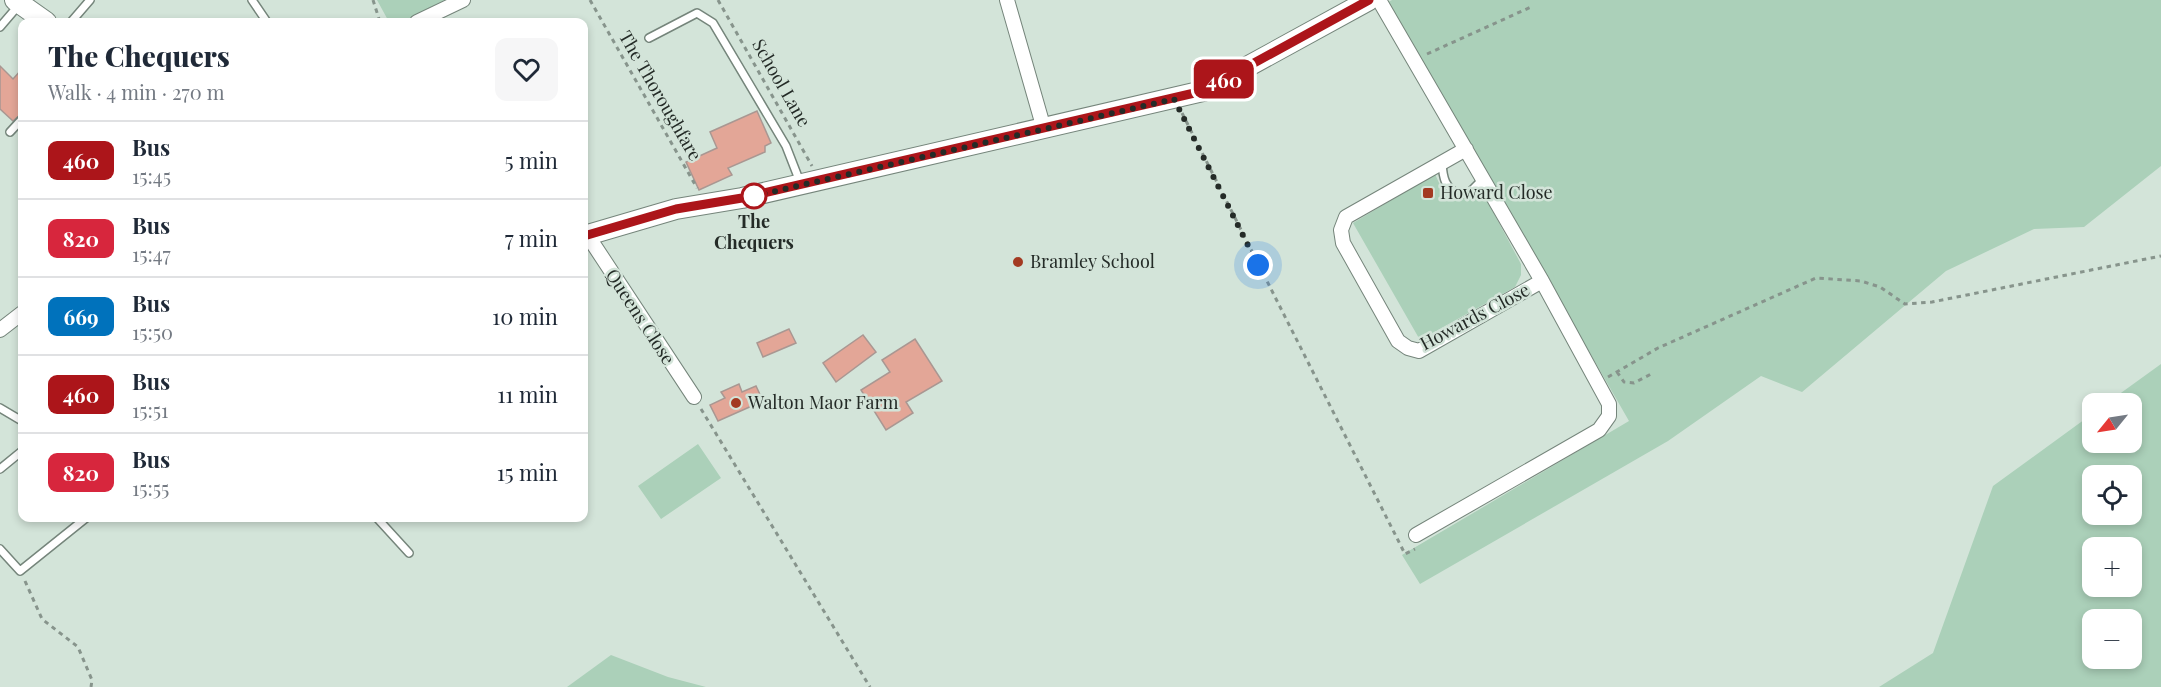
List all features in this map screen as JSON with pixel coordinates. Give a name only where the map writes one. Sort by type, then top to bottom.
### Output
[{"type":"main road","points":[[588,235],[676,209],[811,182],[1203,91],[1369,0]]},
{"type":"main road","points":[[17,2],[40,18]]},
{"type":"street","points":[[425,18],[463,0]]},
{"type":"street","points":[[1007,0],[1044,129]]},
{"type":"street","name":"Howards Close","points":[[1379,0],[1542,281],[1609,404],[1609,416],[1599,430],[1416,535]]},
{"type":"street","name":"Howards Close","points":[[1466,149],[1346,217],[1341,230],[1343,243],[1398,341],[1408,348],[1419,351],[1542,281]]},
{"type":"street","name":"Queens Close","points":[[588,239],[694,397]]},
{"type":"street","points":[[0,330],[18,316]]},
{"type":"lane","points":[[74,18],[90,0]]},
{"type":"lane","points":[[252,0],[264,18]]},
{"type":"lane","points":[[0,27],[17,2]]},
{"type":"lane","points":[[649,38],[697,13],[713,23],[786,146],[811,182]]},
{"type":"lane","points":[[10,132],[18,123]]},
{"type":"lane","points":[[1442,164],[1443,179],[1448,189],[1459,195],[1470,192],[1483,179]]},
{"type":"lane","points":[[0,408],[18,419]]},
{"type":"lane","points":[[0,470],[18,454]]},
{"type":"lane","points":[[0,549],[20,571],[81,522]]},
{"type":"lane","points":[[380,522],[409,553]]},
{"type":"path","points":[[373,0],[379,18]]},
{"type":"path","name":"The Thoroughfare","points":[[590,0],[709,204]]},
{"type":"path","name":"School Lane","points":[[718,0],[811,182]]},
{"type":"path","points":[[1414,60],[1532,7]]},
{"type":"path","points":[[1174,99],[1405,554],[1420,546],[1416,535]]},
{"type":"path","points":[[1599,382],[1658,348],[1816,278],[1871,284],[1880,287],[1905,304],[1932,302],[2161,256]]},
{"type":"path","points":[[1617,372],[1624,382],[1634,383],[1653,373]]},
{"type":"path","points":[[694,397],[870,687]]},
{"type":"path","points":[[20,571],[42,619],[78,647],[92,680],[92,687]]},
{"type":"green space","points":[[377,0],[450,0],[414,18],[387,18]]},
{"type":"green space","points":[[1392,0],[2161,0],[2161,166],[2084,227],[2034,229],[1946,271],[1802,392],[1761,376],[1668,441],[1420,584],[1402,555],[1629,421],[1388,2]]},
{"type":"green space","points":[[1435,174],[1445,196],[1464,199],[1483,193],[1521,264],[1521,275],[1515,287],[1420,340],[1353,223]]},
{"type":"green space","points":[[2161,364],[2161,687],[1879,687],[1933,653],[1993,486],[2082,421],[2082,453],[2142,453],[2142,393],[2121,393]]},
{"type":"green space","points":[[698,444],[721,478],[661,519],[638,486]]},
{"type":"green space","points":[[611,655],[668,677],[706,687],[567,687]]},
{"type":"building","points":[[0,66],[13,79],[18,73],[18,117],[13,121],[0,109]]},
{"type":"building","name":"The Chequers","points":[[757,111],[771,143],[765,146],[765,152],[728,168],[732,175],[699,190],[686,162],[717,148],[710,132]]},
{"type":"building","points":[[789,329],[796,343],[763,357],[757,343]]},
{"type":"building","points":[[863,335],[876,352],[836,382],[823,363]]},
{"type":"building","points":[[915,339],[942,381],[906,402],[913,413],[886,430],[861,390],[890,372],[882,360]]},
{"type":"building","name":"Walton Maor Farm","points":[[739,384],[742,392],[756,386],[763,401],[718,421],[710,405],[725,398],[721,392]]},
{"type":"bus line","name":"460","points":[[588,236],[676,209],[742,198],[1203,91],[1369,0]]},
{"type":"place","name":"Howard Close","points":[[1428,193]]},
{"type":"place","name":"The Chequers","points":[[754,196]]},
{"type":"place","name":"Bramley School","points":[[1018,262]]},
{"type":"place","name":"Walton Maor Farm","points":[[736,403]]},
{"type":"route","points":[[754,196],[1174,99],[1258,265]]}]
